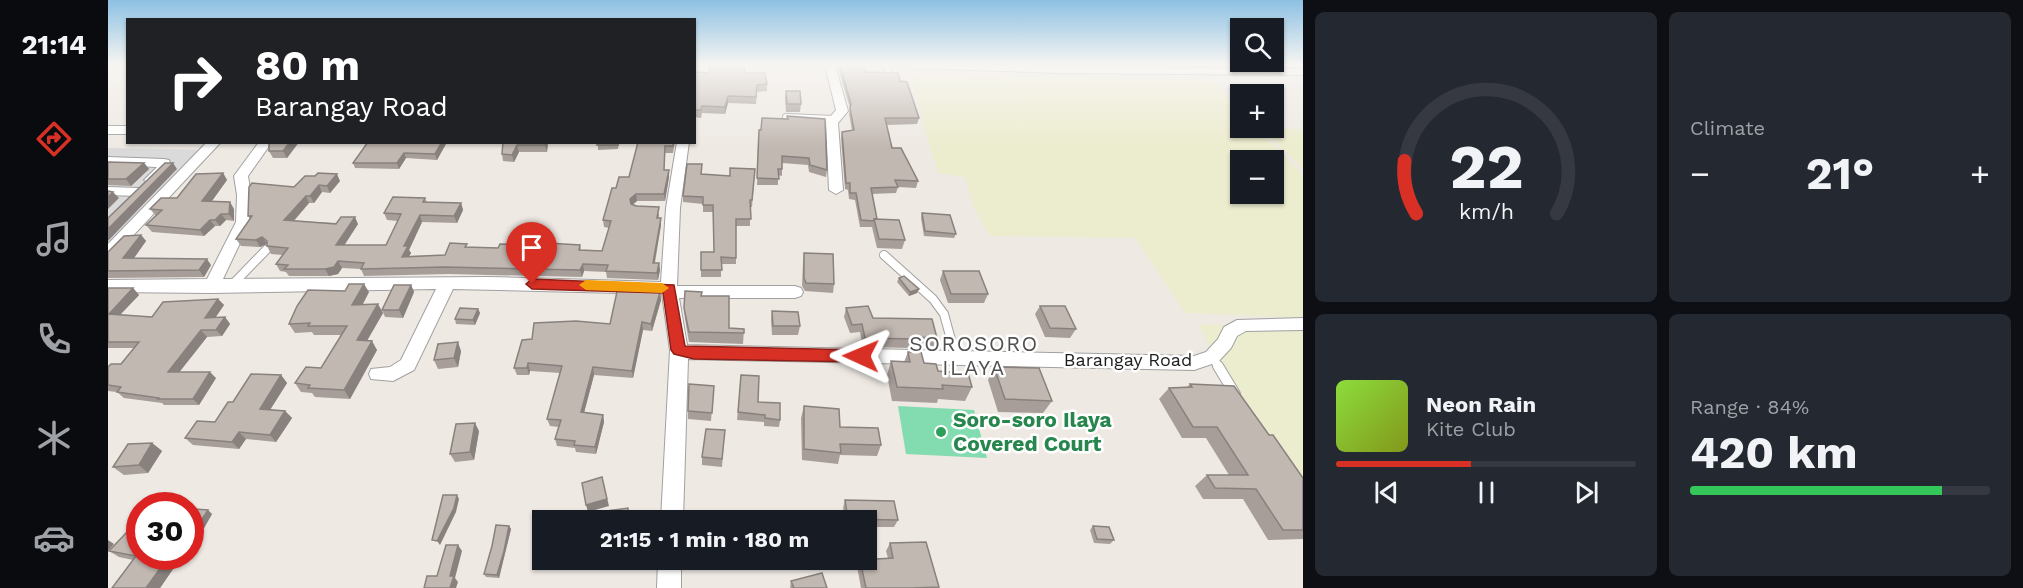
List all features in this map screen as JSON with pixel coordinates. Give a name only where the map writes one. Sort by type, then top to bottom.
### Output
[{"type":"street","points":[[836,190],[832,122],[842,111],[837,92]]},
{"type":"street","points":[[108,130],[126,130]]},
{"type":"street","points":[[108,253],[213,144]]},
{"type":"street","points":[[211,287],[243,222],[244,195],[241,176],[243,170],[264,144]]},
{"type":"street","points":[[672,510],[679,350],[669,290],[669,208],[683,144]]},
{"type":"street","points":[[108,161],[165,164],[123,205]]},
{"type":"street","points":[[108,191],[138,192]]},
{"type":"street","points":[[378,374],[393,374],[408,365],[447,284]]},
{"type":"street","points":[[108,286],[576,284],[669,290],[795,292]]},
{"type":"street","name":"Barangay Road","points":[[679,350],[694,353],[1194,363],[1212,357],[1225,343],[1230,332],[1243,325],[1303,324]]},
{"type":"street","points":[[669,588],[670,570]]},
{"type":"lane","points":[[786,117],[834,119]]},
{"type":"lane","points":[[231,286],[266,250]]},
{"type":"lane","points":[[884,255],[933,299],[944,314],[956,358]]},
{"type":"lane","points":[[1212,357],[1240,403]]},
{"type":"shaded area","points":[[108,148],[208,150],[108,251]]},
{"type":"green space","points":[[914,92],[1223,92],[1230,100],[1230,138],[1267,138],[1279,150],[1230,150],[1230,204],[1284,204],[1284,156],[1303,175],[1303,318],[1185,313],[1135,238],[990,236],[973,206],[965,177],[938,173]]},
{"type":"green space","points":[[1284,129],[1303,129],[1303,169],[1271,138],[1284,138]]},
{"type":"green space","points":[[1199,324],[1303,329],[1303,490],[1221,373]]},
{"type":"green space","name":"Soro-soro Ilaya Covered Court","points":[[898,406],[974,410],[987,458],[906,454]]},
{"type":"building","points":[[696,92],[756,92],[756,97],[728,96],[725,107],[702,106],[701,110],[696,110]]},
{"type":"building","points":[[786,92],[800,92],[801,104],[787,104]]},
{"type":"building","points":[[848,92],[910,92],[919,118],[885,118],[892,148],[901,148],[918,181],[895,180],[898,187],[871,188],[877,219],[874,221],[861,220],[856,193],[850,193],[850,183],[846,183],[842,132],[854,130]]},
{"type":"building","points":[[787,116],[825,119],[827,170],[810,165],[809,158],[782,156],[782,169],[778,169],[779,179],[757,178],[759,130],[761,130],[762,118],[788,119]]},
{"type":"building","points":[[269,144],[288,144],[283,151],[269,151]]},
{"type":"building","points":[[367,144],[441,144],[435,154],[404,153],[397,163],[353,163]]},
{"type":"building","points":[[503,144],[545,144],[517,145],[512,155],[502,154]]},
{"type":"building","points":[[637,144],[673,144],[673,146],[665,146],[664,170],[669,170],[664,194],[636,194],[630,199],[631,204],[636,206],[659,207],[657,218],[661,218],[653,263],[659,263],[657,273],[606,271],[608,265],[583,264],[580,270],[445,267],[361,269],[364,263],[338,261],[334,267],[325,269],[284,269],[288,265],[276,264],[288,248],[267,246],[267,241],[262,237],[256,240],[236,239],[252,216],[248,216],[249,187],[252,183],[294,187],[305,176],[315,176],[318,173],[337,174],[327,186],[319,185],[310,196],[306,196],[284,220],[336,224],[341,217],[355,217],[336,245],[386,245],[401,214],[384,213],[393,197],[425,198],[423,202],[461,203],[454,216],[420,215],[404,246],[408,246],[402,257],[445,255],[450,243],[467,244],[465,247],[498,248],[500,244],[546,245],[547,243],[580,245],[579,250],[602,251],[611,221],[603,220],[612,188],[616,188],[619,177],[629,177]]},
{"type":"building","points":[[108,162],[144,163],[126,179],[108,179]]},
{"type":"building","points":[[165,163],[173,163],[108,229],[108,218]]},
{"type":"building","points":[[687,164],[702,164],[701,174],[730,176],[730,168],[755,169],[752,200],[750,200],[751,219],[736,219],[736,258],[721,257],[722,270],[701,270],[701,252],[714,252],[713,205],[703,205],[703,197],[683,196]]},
{"type":"building","points":[[223,173],[202,201],[230,202],[229,214],[221,214],[215,220],[210,220],[200,230],[146,225],[162,210],[150,209],[161,198],[177,198],[196,174]]},
{"type":"building","points":[[922,213],[950,215],[956,234],[925,231]]},
{"type":"building","points":[[874,219],[899,220],[905,240],[879,239]]},
{"type":"building","points":[[141,235],[123,258],[207,259],[199,270],[108,271],[108,252],[124,236]]},
{"type":"building","points":[[804,253],[833,254],[834,284],[806,283]]},
{"type":"building","points":[[943,271],[979,271],[988,294],[951,294]]},
{"type":"building","points":[[904,276],[919,289],[910,292],[899,278]]},
{"type":"building","points":[[349,284],[364,284],[352,305],[378,304],[357,340],[372,341],[344,390],[308,388],[310,385],[295,383],[306,367],[321,368],[347,326],[289,324],[297,306],[308,290],[345,291]]},
{"type":"building","points":[[394,285],[411,285],[399,310],[382,310]]},
{"type":"building","points":[[618,287],[654,288],[653,292],[660,292],[651,324],[642,322],[632,371],[593,367],[581,412],[603,415],[595,447],[574,445],[575,441],[555,439],[561,420],[547,419],[562,366],[528,363],[527,368],[514,368],[522,340],[532,339],[534,323],[576,321],[610,324]]},
{"type":"building","points":[[108,288],[133,288],[109,314],[152,317],[163,302],[218,299],[205,318],[225,317],[216,330],[201,330],[168,372],[210,372],[193,399],[158,399],[117,392],[121,387],[108,385],[108,367],[111,364],[121,364],[139,342],[108,342]]},
{"type":"building","points":[[685,291],[702,292],[701,296],[729,296],[729,328],[744,329],[744,333],[689,332],[684,308]]},
{"type":"building","points":[[868,306],[873,318],[932,319],[937,338],[865,338],[862,324],[852,325],[846,308]]},
{"type":"building","points":[[1040,306],[1065,306],[1076,329],[1050,328]]},
{"type":"building","points":[[460,308],[478,309],[473,320],[455,319]]},
{"type":"building","points":[[772,311],[798,312],[800,326],[773,326]]},
{"type":"building","points":[[458,342],[454,358],[434,360],[438,344]]},
{"type":"building","points":[[908,352],[921,352],[924,363],[936,364],[938,371],[968,373],[972,387],[942,385],[943,389],[897,387],[891,361],[910,362]]},
{"type":"building","points":[[994,367],[1039,368],[1052,401],[1005,399]]},
{"type":"building","points":[[251,374],[281,375],[260,409],[285,411],[270,435],[239,432],[232,442],[185,438],[197,421],[215,422],[228,402],[233,402]]},
{"type":"building","points":[[741,375],[759,376],[758,402],[780,403],[780,420],[765,418],[765,415],[738,412]]},
{"type":"building","points":[[689,384],[714,386],[712,413],[688,411]]},
{"type":"building","points":[[1190,384],[1234,386],[1269,435],[1273,435],[1303,478],[1303,530],[1283,530],[1256,489],[1215,488],[1207,475],[1248,475],[1217,427],[1193,427],[1169,388],[1192,387]]},
{"type":"building","points":[[804,406],[839,409],[840,427],[878,428],[881,445],[840,444],[841,453],[804,449]]},
{"type":"building","points":[[475,423],[470,452],[450,454],[456,424]]},
{"type":"building","points":[[706,429],[725,430],[722,459],[702,457]]},
{"type":"building","points":[[152,443],[139,465],[113,467],[128,444]]},
{"type":"building","points":[[602,477],[607,499],[586,505],[582,483]]},
{"type":"building","points":[[443,495],[457,495],[454,508],[437,541],[432,540]]},
{"type":"building","points":[[845,500],[894,501],[898,520],[877,520],[877,510],[847,510]]},
{"type":"building","points":[[496,525],[509,526],[504,551],[497,575],[484,574],[492,546]]},
{"type":"building","points":[[1093,526],[1109,527],[1114,540],[1097,539]]},
{"type":"building","points":[[126,533],[126,554],[109,551]]},
{"type":"building","points":[[926,542],[939,587],[866,588],[862,570],[877,570],[877,559],[893,558],[890,543]]},
{"type":"building","points":[[446,545],[458,545],[450,576],[454,576],[450,588],[424,588],[427,576],[437,576]]},
{"type":"building","points":[[126,569],[159,570],[146,588],[112,588]]},
{"type":"building","points":[[822,573],[827,588],[794,588],[791,581]]},
{"type":"slow traffic","points":[[586,285],[662,288]]},
{"type":"place","name":"Soro-soro Ilaya Covered Court","points":[[941,432]]},
{"type":"district","name":"SOROSORO ILAYA","points":[[974,356]]},
{"type":"route","points":[[532,284],[669,288],[679,350],[694,353],[861,356]]}]
